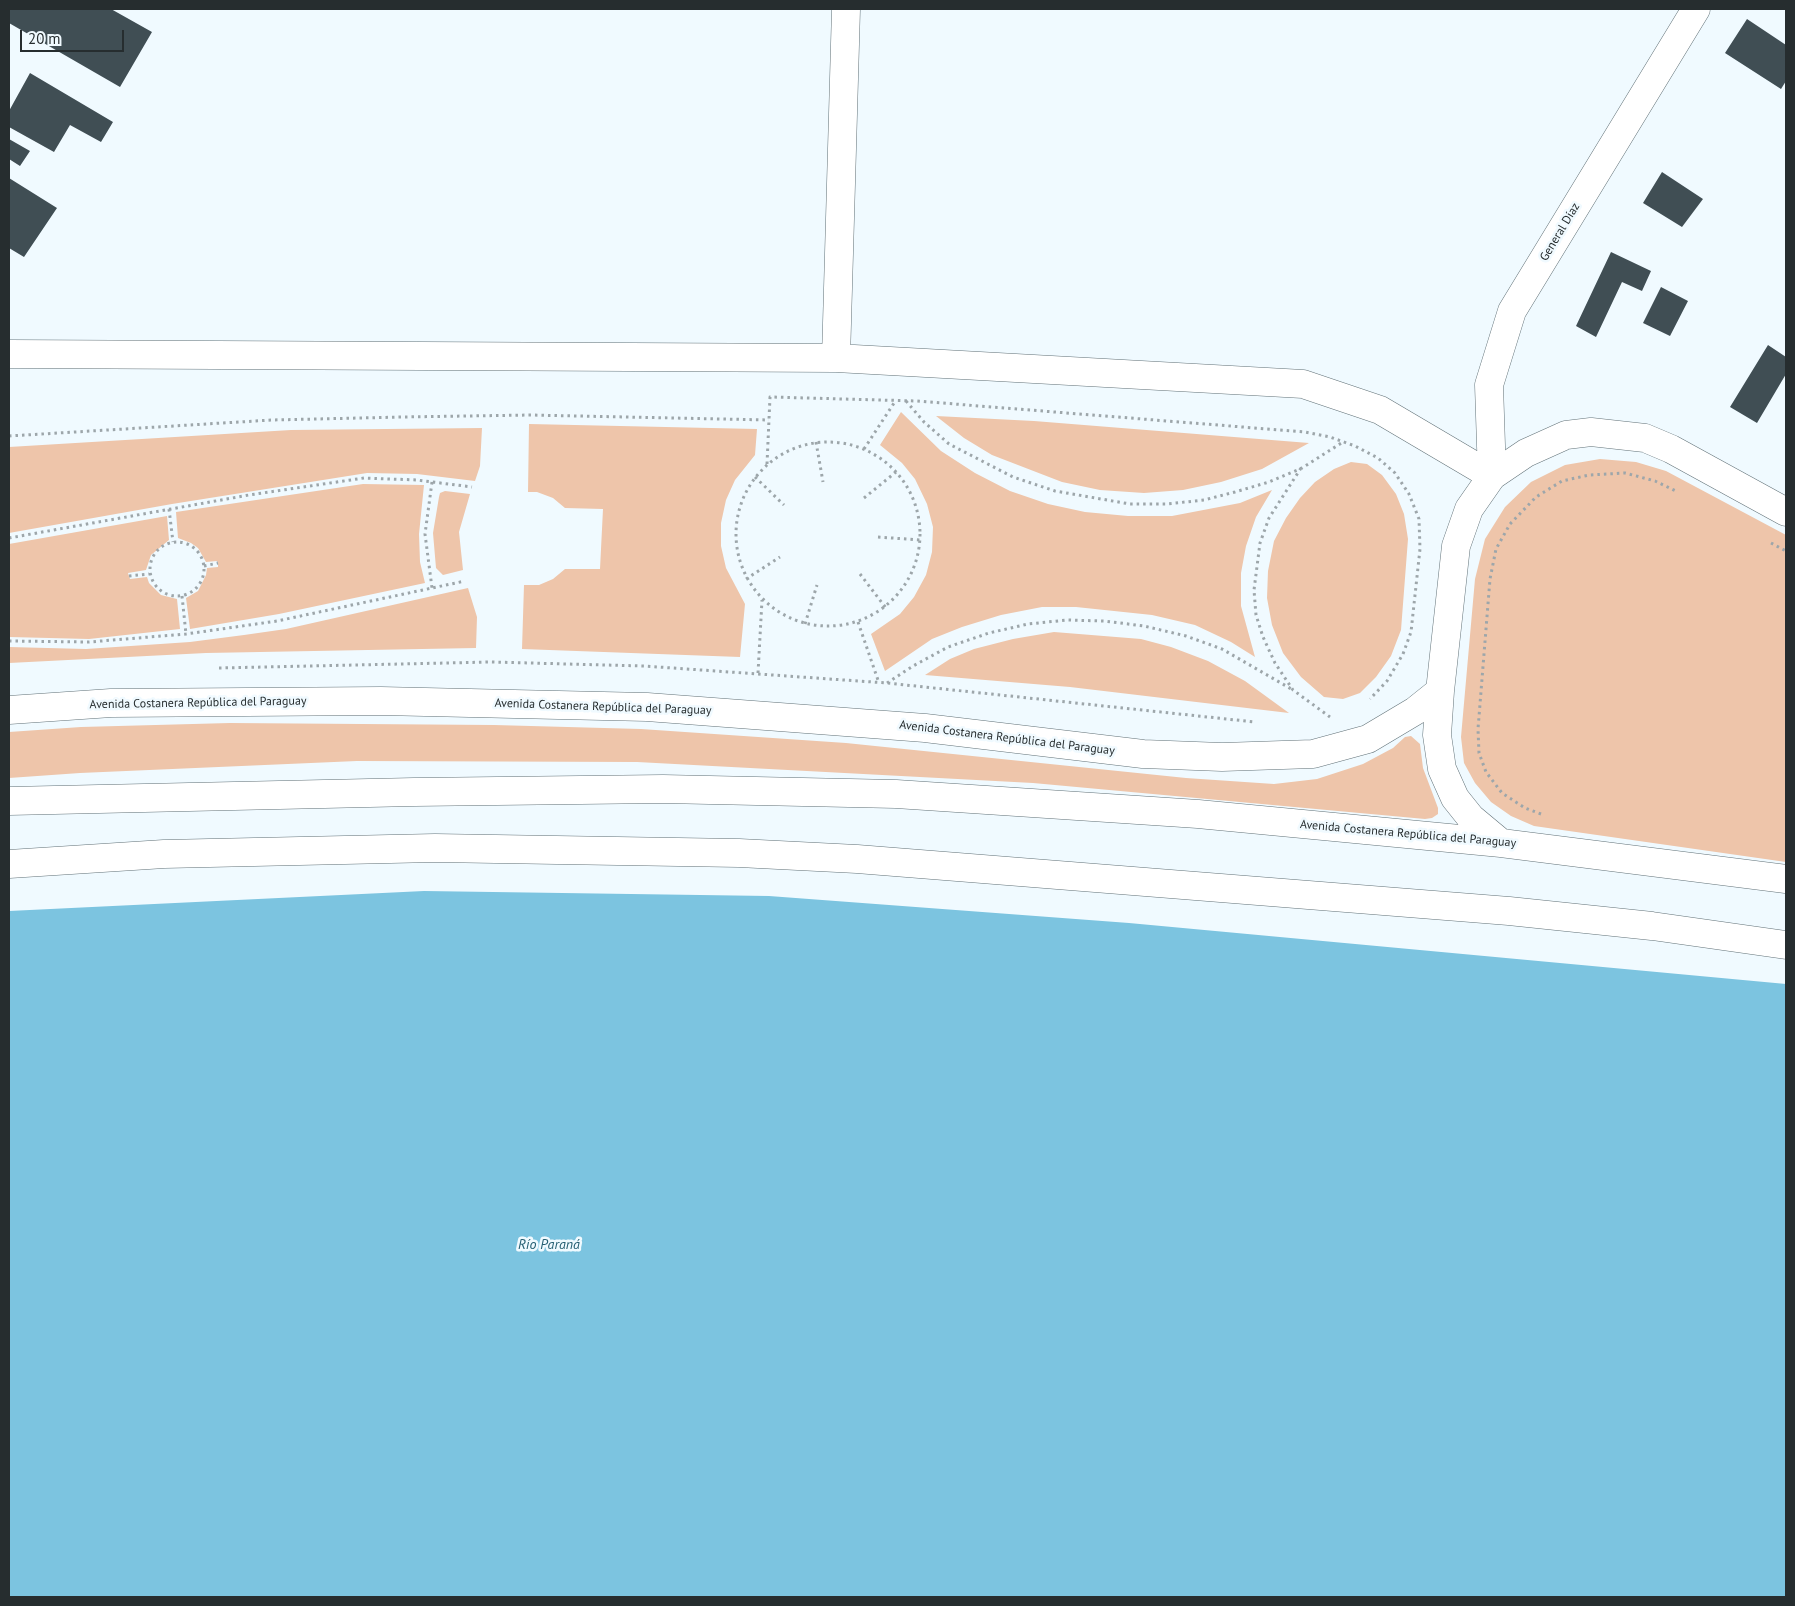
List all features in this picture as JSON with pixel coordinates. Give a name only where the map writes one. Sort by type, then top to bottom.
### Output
[{"type":"street","points":[[836,358],[846,9]]},
{"type":"street","name":"General Díaz","points":[[1492,476],[1489,385],[1512,310],[1696,9]]},
{"type":"street","points":[[10,354],[836,358],[1225,378],[1303,384],[1380,410],[1492,476]]},
{"type":"street","points":[[1500,843],[1471,818],[1455,798],[1442,769],[1437,735],[1456,546],[1469,509],[1492,476],[1526,453],[1566,435],[1591,432],[1620,434],[1645,438],[1672,449],[1786,512]]},
{"type":"street","name":"Avenida Costanera República del Paraguay","points":[[9,710],[111,703],[371,701],[647,706],[925,728],[1143,754],[1250,757],[1313,754],[1368,739],[1416,711],[1440,691]]},
{"type":"street","name":"Avenida Costanera República del Paraguay","points":[[9,801],[404,792],[653,790],[896,794],[1198,814],[1500,843],[1786,879]]},
{"type":"street","points":[[9,864],[164,854],[435,848],[739,853],[906,863],[1508,911],[1652,926],[1786,945]]},
{"type":"path","points":[[767,464],[770,397],[905,400],[1305,432],[1344,442],[1378,458],[1395,473],[1409,494],[1419,519],[1420,549],[1411,632],[1404,654],[1387,681],[1367,702]]},
{"type":"path","points":[[864,449],[896,400]]},
{"type":"path","points":[[905,400],[924,422],[948,444],[1013,477],[1055,491],[1095,500],[1130,504],[1167,504],[1204,500],[1268,482],[1302,468],[1344,442]]},
{"type":"path","points":[[9,436],[272,420],[402,417],[530,415],[769,420]]},
{"type":"path","points":[[816,442],[823,482]]},
{"type":"path","points":[[816,442],[840,442],[864,449],[881,459],[896,472],[910,492],[918,515],[920,540],[916,561],[908,580],[886,608],[858,622],[831,627],[805,624],[782,615],[762,600],[746,578],[737,553],[736,526],[742,500],[755,477],[767,464],[790,450],[816,442]]},
{"type":"path","points":[[1293,690],[1275,663],[1263,637],[1256,615],[1254,590],[1260,543],[1269,518],[1302,468]]},
{"type":"path","points":[[864,498],[896,472]]},
{"type":"path","points":[[1549,816],[1525,808],[1502,793],[1486,772],[1479,753],[1478,729],[1487,616],[1496,549],[1510,524],[1536,497],[1562,481],[1589,475],[1625,473],[1655,481],[1683,494]]},
{"type":"path","points":[[755,477],[784,505]]},
{"type":"path","points":[[9,538],[249,495],[364,478],[432,482],[472,487]]},
{"type":"path","points":[[432,482],[425,534],[432,588]]},
{"type":"path","points":[[169,509],[173,542]]},
{"type":"path","points":[[878,538],[920,540]]},
{"type":"path","points":[[173,542],[182,542],[197,550],[204,566],[204,574],[196,589],[182,596],[164,594],[157,589],[149,574],[152,556],[158,549],[173,542]]},
{"type":"path","points":[[1769,542],[1786,551]]},
{"type":"path","points":[[746,578],[780,557]]},
{"type":"path","points":[[204,566],[218,563]]},
{"type":"path","points":[[129,576],[149,574]]},
{"type":"path","points":[[860,574],[886,608]]},
{"type":"path","points":[[9,641],[89,642],[186,634],[277,621],[465,581]]},
{"type":"path","points":[[805,624],[817,585]]},
{"type":"path","points":[[182,596],[186,634]]},
{"type":"path","points":[[758,673],[762,600]]},
{"type":"path","points":[[887,684],[913,666],[948,647],[989,633],[1028,624],[1067,620],[1112,622],[1186,636],[1222,649],[1293,690],[1334,719],[1324,721]]},
{"type":"path","points":[[858,622],[879,683]]},
{"type":"path","points":[[1170,713],[1262,722]]},
{"type":"shaded area","points":[[901,412],[941,451],[975,473],[1010,491],[1048,504],[1085,512],[1128,516],[1172,516],[1240,503],[1272,490],[1256,517],[1246,546],[1241,573],[1241,606],[1255,657],[1231,642],[1195,625],[1152,615],[1076,607],[1042,607],[1001,615],[932,639],[885,671],[871,634],[900,614],[914,597],[926,575],[932,552],[933,527],[927,504],[915,479],[902,463],[880,445]]},
{"type":"shaded area","points":[[936,416],[1034,421],[1309,443],[1262,469],[1221,482],[1183,490],[1144,493],[1100,490],[1062,482],[992,455],[964,438]]},
{"type":"shaded area","points":[[529,424],[757,429],[755,455],[735,480],[726,500],[721,523],[721,546],[726,568],[745,604],[740,657],[522,649],[524,585],[539,585],[553,579],[565,569],[600,569],[603,509],[565,508],[553,498],[537,492],[528,492]]},
{"type":"shaded area","points":[[482,428],[480,466],[475,481],[417,474],[367,473],[172,504],[9,533],[9,447],[291,430]]},
{"type":"shaded area","points":[[1600,459],[1636,462],[1666,471],[1786,535],[1786,862],[1534,826],[1511,816],[1491,802],[1475,783],[1464,763],[1461,737],[1475,579],[1485,539],[1505,507],[1531,482],[1565,465]]},
{"type":"shaded area","points":[[1351,462],[1367,464],[1382,475],[1396,494],[1404,514],[1408,539],[1401,630],[1391,656],[1376,677],[1360,693],[1343,699],[1324,697],[1301,677],[1283,653],[1272,625],[1267,598],[1268,571],[1274,541],[1286,518],[1300,498],[1315,482],[1334,469]]},
{"type":"shaded area","points":[[363,484],[424,485],[419,534],[420,562],[425,583],[279,614],[190,629],[186,598],[198,591],[206,575],[207,568],[218,567],[218,563],[217,561],[206,562],[198,548],[178,538],[176,512]]},
{"type":"shaded area","points":[[445,491],[470,494],[459,532],[463,570],[443,575],[436,568],[433,533],[440,493]]},
{"type":"shaded area","points":[[167,516],[169,540],[151,555],[146,570],[128,573],[130,579],[147,577],[149,583],[161,595],[177,599],[180,629],[89,639],[9,637],[9,544]]},
{"type":"shaded area","points":[[468,588],[477,617],[476,648],[206,653],[9,663],[9,647],[86,649],[190,642],[286,629]]},
{"type":"shaded area","points":[[1054,632],[1141,639],[1171,647],[1208,661],[1245,681],[1289,713],[1070,687],[925,675],[950,659],[974,649],[1013,639]]},
{"type":"shaded area","points":[[230,723],[494,725],[641,729],[846,743],[1186,778],[1274,784],[1317,779],[1363,764],[1393,748],[1405,737],[1411,736],[1420,744],[1423,768],[1438,808],[1438,814],[1432,818],[1425,819],[1033,783],[637,762],[357,761],[80,773],[9,778],[9,732],[81,727]]},
{"type":"water","name":"Río Paraná","points":[[424,891],[769,896],[1129,923],[1786,984],[1786,1597],[9,1597],[9,911]]},
{"type":"building","points":[[9,9],[111,9],[152,32],[120,87],[9,23]]},
{"type":"building","points":[[1747,19],[1786,45],[1786,81],[1781,89],[1725,53]]},
{"type":"building","points":[[30,73],[113,122],[101,142],[70,125],[54,152],[9,127],[9,111]]},
{"type":"building","points":[[9,139],[30,151],[20,166],[9,159]]},
{"type":"building","points":[[1662,172],[1703,199],[1682,227],[1643,203]]},
{"type":"building","points":[[9,178],[57,208],[24,257],[9,248]]},
{"type":"building","points":[[1611,252],[1651,271],[1642,291],[1622,282],[1596,337],[1576,326]]},
{"type":"building","points":[[1661,287],[1688,301],[1670,336],[1643,323]]},
{"type":"building","points":[[1768,345],[1786,357],[1786,374],[1757,423],[1730,407]]}]
